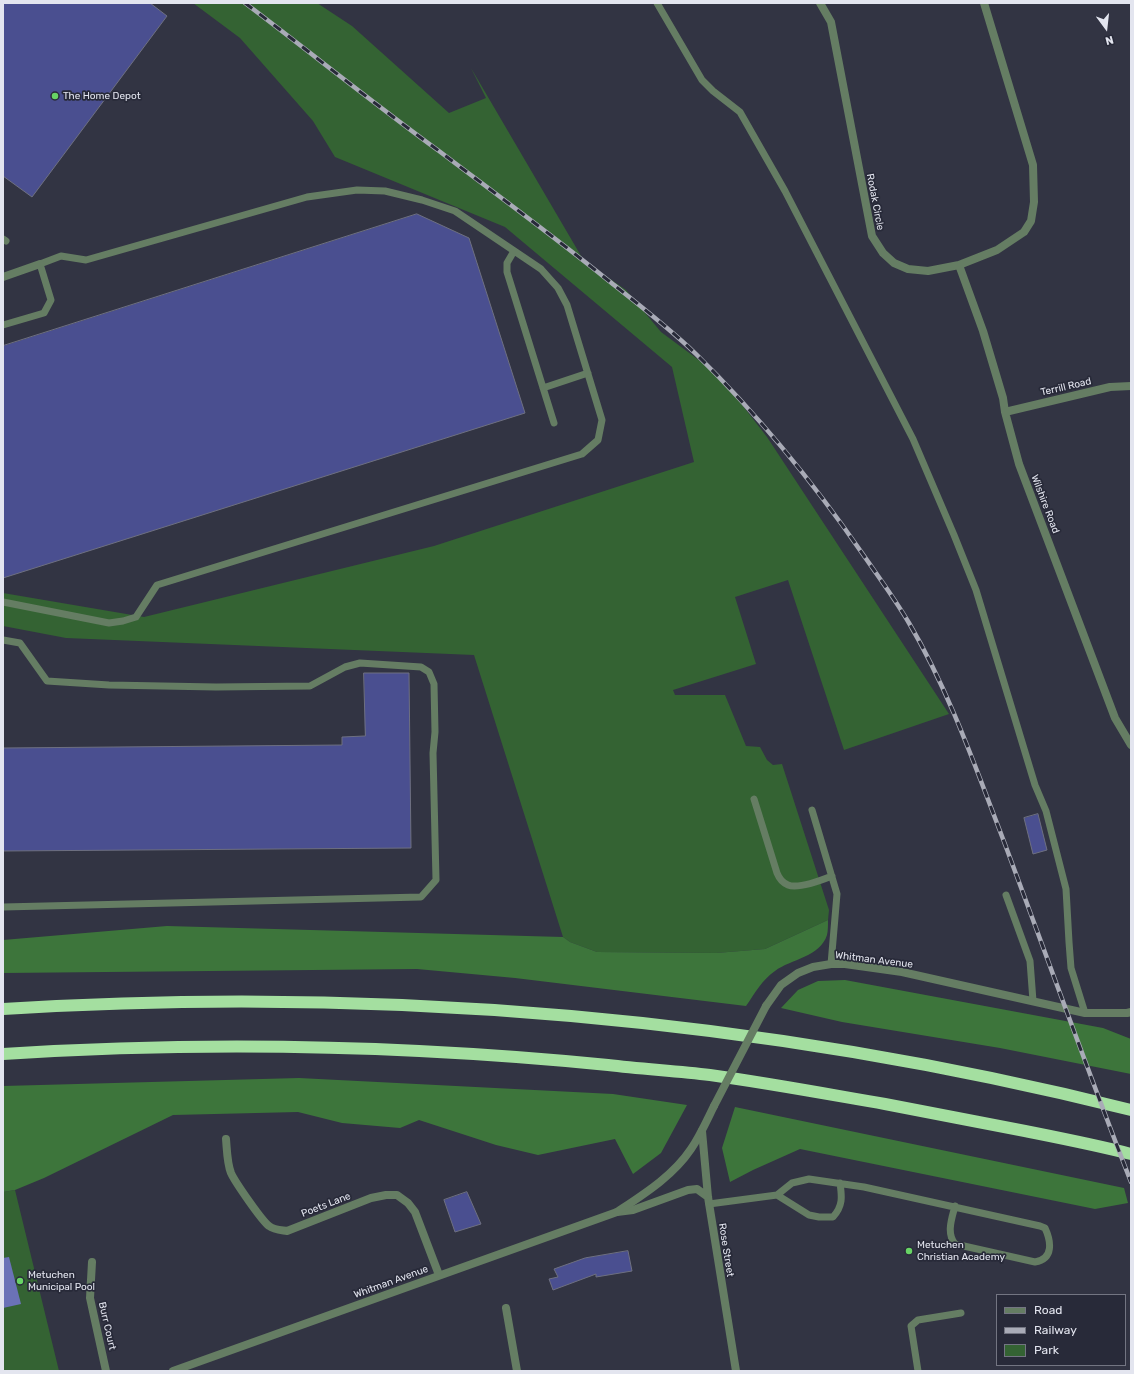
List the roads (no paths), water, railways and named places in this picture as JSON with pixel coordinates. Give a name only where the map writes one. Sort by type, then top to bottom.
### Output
[{"type":"highway","points":[[3,1008],[85,1003],[285,1001],[378,1003],[472,1008],[623,1021],[774,1039],[935,1066],[1063,1093],[1131,1110]]},
{"type":"highway","points":[[3,1054],[104,1048],[204,1046],[320,1047],[432,1051],[543,1059],[752,1081],[942,1114],[1103,1146],[1131,1154]]},
{"type":"street","name":"Rodak Circle","points":[[820,3],[831,22],[872,236],[883,254],[894,263],[908,269],[928,271],[959,265],[997,250],[1024,232],[1031,221],[1034,202],[1033,165],[984,3]]},
{"type":"street","points":[[3,277],[40,264]]},
{"type":"street","name":"Wilshire Road","points":[[959,265],[983,331],[1003,398],[1005,412],[1019,464],[1115,718],[1131,745]]},
{"type":"street","name":"Terrill Road","points":[[1005,412],[1110,387],[1131,386]]},
{"type":"street","name":"Whitman Avenue","points":[[617,1212],[666,1177],[691,1149],[702,1131],[766,1006],[781,985],[798,973],[813,967],[831,964],[845,964],[902,972],[1085,1013],[1131,1012]]},
{"type":"street","name":"Rose Street","points":[[702,1131],[708,1200],[736,1371]]},
{"type":"street","name":"Poets Lane","points":[[226,1140],[228,1162],[231,1173],[268,1226],[276,1230],[287,1231],[372,1198],[386,1195],[397,1195],[408,1203],[415,1212],[439,1275]]},
{"type":"street","name":"Whitman Avenue","points":[[173,1371],[617,1212],[632,1210],[688,1190],[697,1189],[708,1200]]},
{"type":"street","name":"Burr Court","points":[[92,1262],[90,1298],[106,1371]]},
{"type":"street","points":[[506,1308],[517,1371]]},
{"type":"lane","points":[[656,3],[702,80],[713,91],[740,112],[786,191],[831,282],[913,439],[954,535],[976,590],[1032,778],[1046,811],[1066,889],[1068,942],[1072,968],[1085,1013]]},
{"type":"lane","points":[[3,325],[44,313],[51,300],[40,264],[61,256],[86,260],[307,197],[357,190],[385,191],[422,200],[455,211],[540,269],[558,288],[567,305],[602,420],[598,440],[582,454],[157,585],[136,617],[123,621],[109,623],[3,602]]},
{"type":"lane","points":[[514,251],[507,263],[507,272],[554,423]]},
{"type":"lane","points":[[543,388],[588,373]]},
{"type":"lane","points":[[3,640],[20,643],[47,681],[110,685],[310,686],[345,667],[360,663],[421,666],[429,672],[434,684],[433,754],[436,880],[421,897],[3,907]]},
{"type":"lane","points":[[754,799],[777,873],[784,883],[791,886],[801,885],[832,876]]},
{"type":"lane","points":[[812,810],[837,894],[831,964]]},
{"type":"lane","points":[[1006,896],[1030,961],[1034,1001]]},
{"type":"lane","points":[[708,1200],[776,1195],[792,1183],[809,1180],[864,1186],[955,1206],[1040,1226],[1045,1228],[1050,1241],[1047,1256],[1040,1261],[1031,1261],[955,1244],[951,1238],[950,1232],[955,1206]]},
{"type":"lane","points":[[776,1195],[809,1215],[833,1217],[839,1210],[842,1201],[840,1183]]},
{"type":"lane","points":[[918,1371],[912,1326],[918,1320],[961,1313]]},
{"type":"water","points":[[9,1257],[21,1304],[3,1308],[3,1258]]},
{"type":"railway","points":[[245,3],[390,115],[546,231],[686,344],[763,425],[824,501],[904,614],[937,675],[972,757],[1131,1182]]},
{"type":"place","name":"The Home Depot","points":[[55,96]]},
{"type":"place","name":"Metuchen Christian Academy","points":[[909,1251]]},
{"type":"place","name":"Metuchen Municipal Pool","points":[[20,1281]]}]
